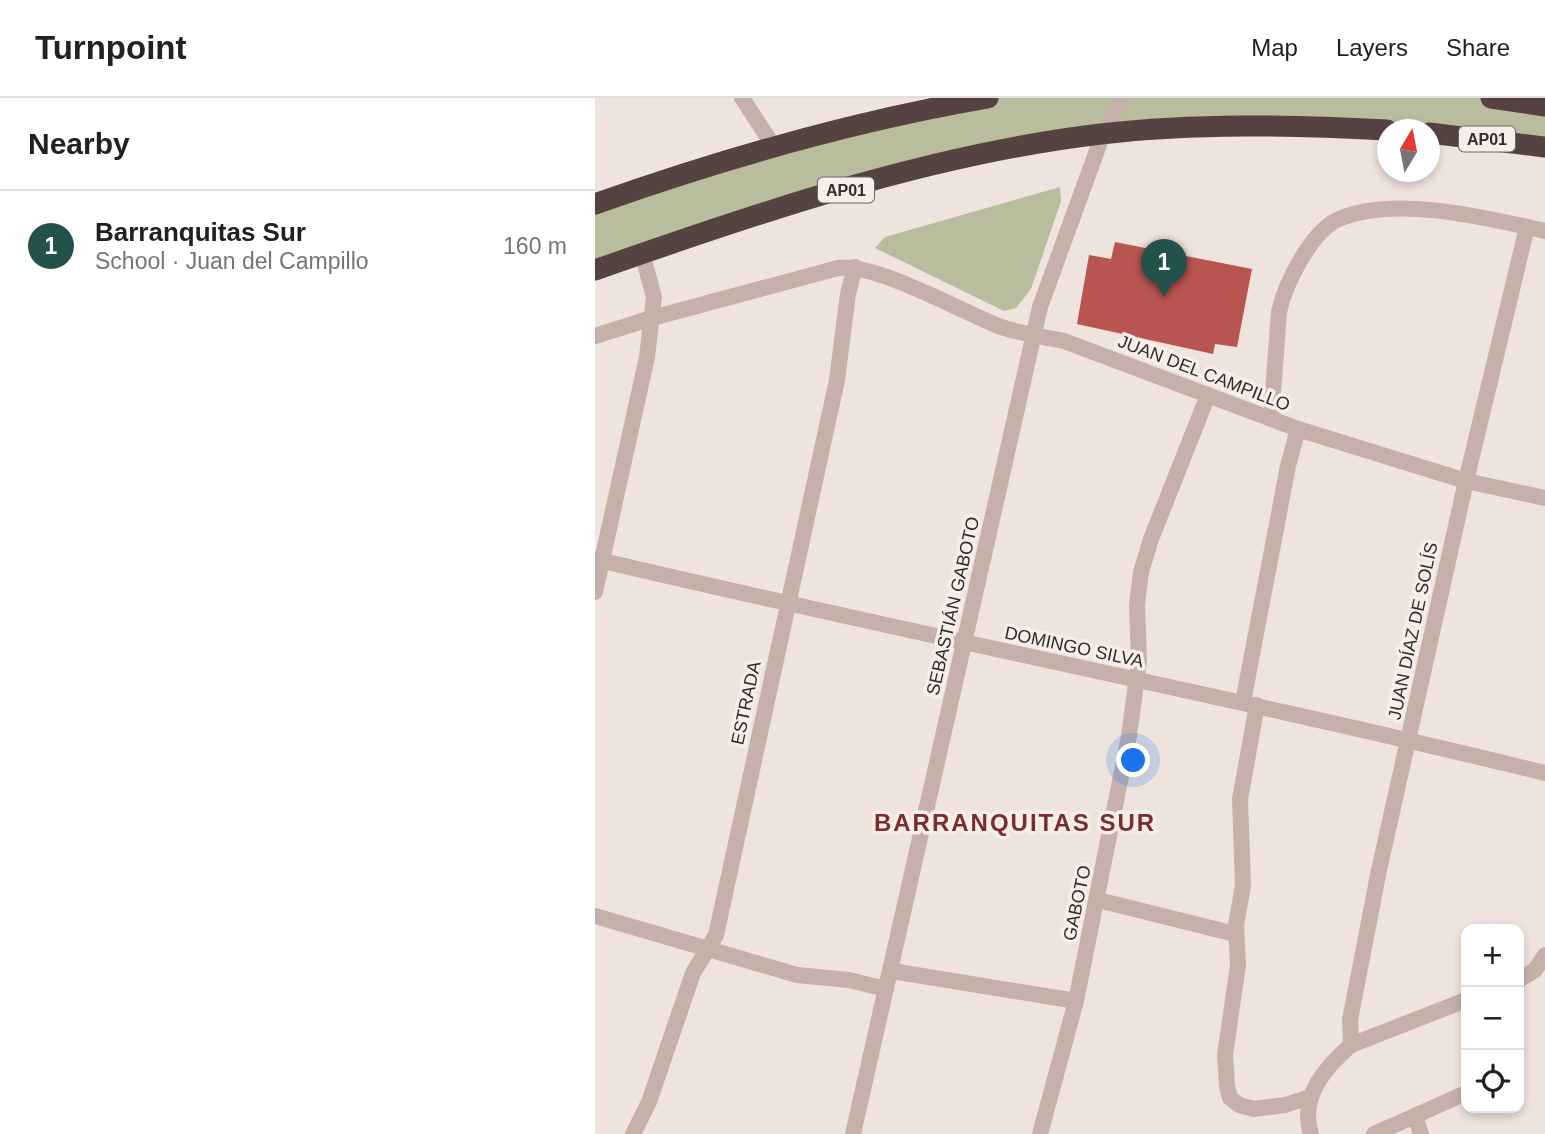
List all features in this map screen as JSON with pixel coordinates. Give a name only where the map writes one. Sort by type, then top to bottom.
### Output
[{"type":"highway","points":[[595,204],[773,147],[888,118],[988,98]]},
{"type":"highway","name":"AP01","points":[[1491,98],[1545,106]]},
{"type":"highway","name":"AP01","points":[[595,270],[717,227],[889,177],[993,151],[1103,134],[1158,129],[1327,127],[1377,129]]},
{"type":"highway","name":"AP01","points":[[1440,135],[1545,147]]},
{"type":"street","points":[[742,98],[773,147]]},
{"type":"street","name":"SEBASTIÁN GABOTO","points":[[853,1134],[1040,307],[1103,134],[1123,98]]},
{"type":"street","points":[[1271,419],[1279,312],[1283,295],[1318,238],[1336,220],[1377,210],[1455,212],[1545,231]]},
{"type":"street","name":"JUAN DÍAZ DE SOLÍS","points":[[1351,1045],[1350,1020],[1379,870],[1466,481],[1527,227]]},
{"type":"street","points":[[595,592],[598,560],[647,357],[654,297],[642,253]]},
{"type":"street","points":[[595,336],[838,268],[855,267]]},
{"type":"street","name":"JUAN DEL CAMPILLO","points":[[855,267],[878,274],[995,325],[1033,337],[1064,341],[1298,429],[1466,481],[1545,498]]},
{"type":"street","name":"ESTRADA","points":[[633,1134],[649,1102],[693,973],[716,935],[837,380],[848,294],[855,267]]},
{"type":"street","name":"GABOTO","points":[[1039,1134],[1076,1001],[1098,900],[1137,680],[1137,604],[1145,557],[1208,395]]},
{"type":"street","points":[[1298,429],[1288,466],[1250,703],[1240,799],[1243,885],[1235,934],[1237,965],[1225,1055],[1230,1098],[1239,1105],[1254,1109],[1285,1105],[1310,1097]]},
{"type":"street","name":"DOMINGO SILVA","points":[[598,560],[787,604],[1250,703],[1545,773]]},
{"type":"street","points":[[1098,900],[1235,934]]},
{"type":"street","points":[[595,916],[797,975],[849,980],[886,989]]},
{"type":"street","points":[[1524,977],[1535,970],[1545,956]]},
{"type":"street","points":[[891,971],[1076,1001]]},
{"type":"street","points":[[1311,1134],[1308,1125],[1310,1097],[1319,1078],[1351,1045],[1461,1002]]},
{"type":"street","points":[[1374,1134],[1461,1095]]},
{"type":"street","points":[[1415,1116],[1421,1134]]},
{"type":"green space","points":[[988,98],[1491,98],[1545,106],[1545,147],[1440,132],[1440,119],[1377,119],[1377,128],[1327,127],[993,151],[595,270],[595,204]]},
{"type":"green space","points":[[1060,187],[1061,201],[1031,289],[1016,308],[1004,311],[875,248],[885,237]]},
{"type":"building","points":[[1115,242],[1252,269],[1237,347],[1215,344],[1213,354],[1077,324],[1089,255],[1111,259]]},
{"type":"place","name":"Barranquitas Sur","points":[[1164,297]]},
{"type":"district","name":"BARRANQUITAS SUR","points":[[1015,822]]}]
